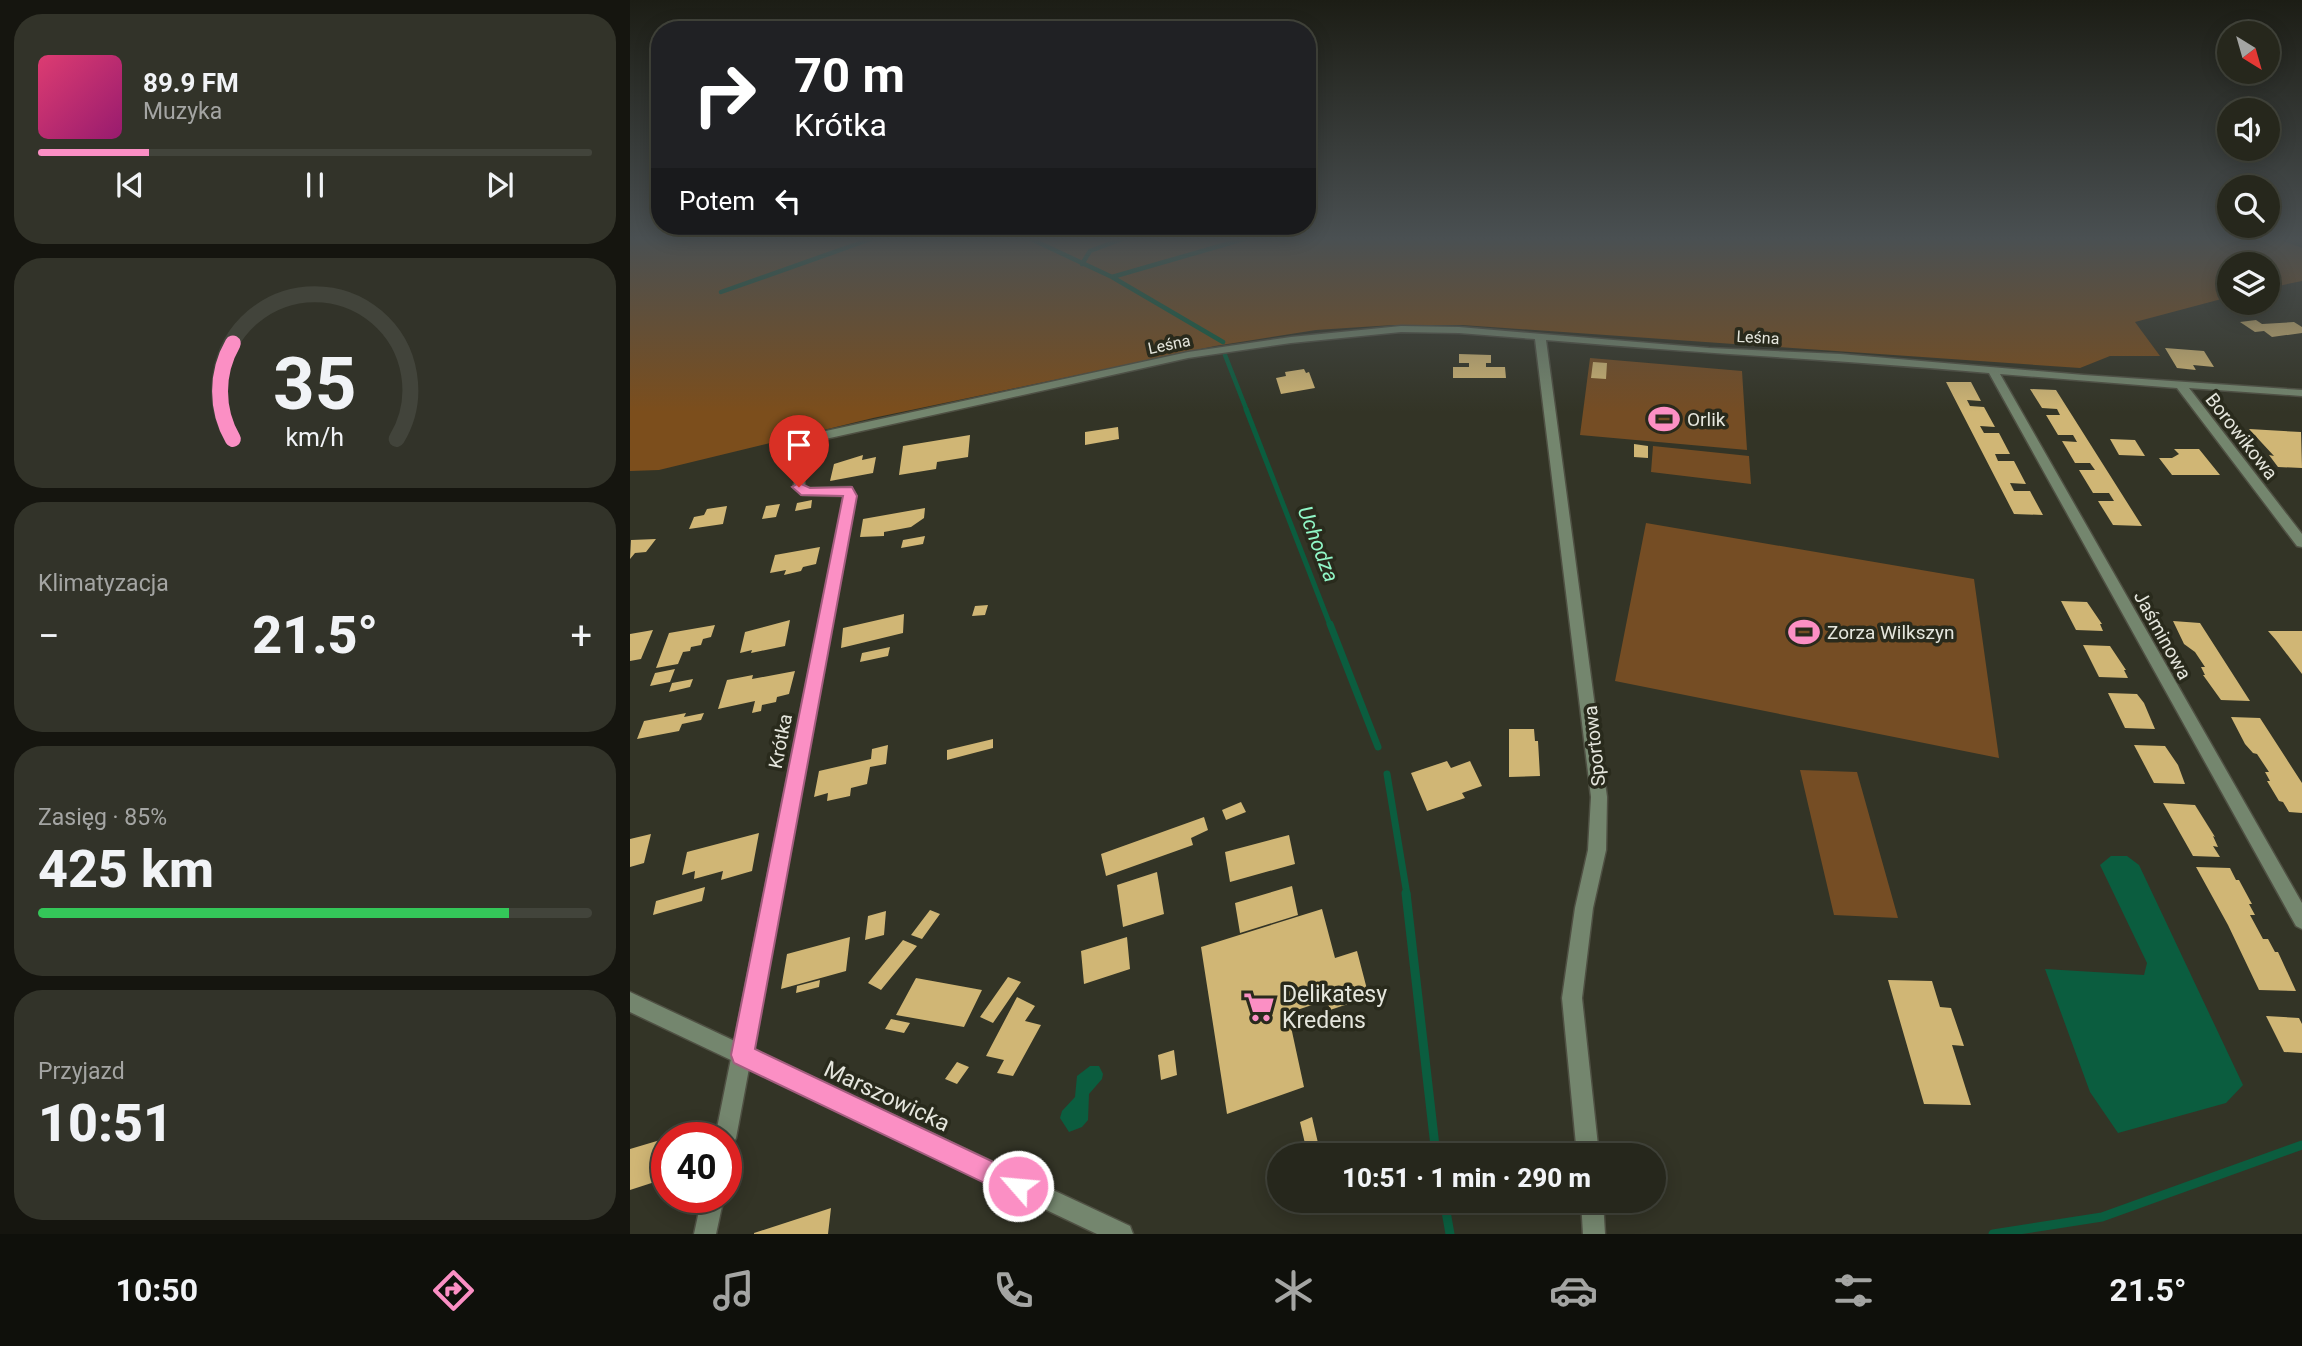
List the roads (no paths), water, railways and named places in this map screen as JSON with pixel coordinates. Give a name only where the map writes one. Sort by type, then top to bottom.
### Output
[{"type":"street","name":"Leśna","points":[[803,440],[1188,355],[1280,341],[1401,329],[1459,330],[2302,393]]},
{"type":"street","name":"Sportowa","points":[[1540,337],[1599,797],[1597,850],[1584,908],[1572,998],[1587,1143]]},
{"type":"street","name":"Jaśminowa","points":[[1992,369],[2302,920]]},
{"type":"street","name":"Borowikowa","points":[[2180,384],[2302,543]]},
{"type":"street","name":"Krótka","points":[[742,1055],[850,496],[847,490],[806,492],[799,487],[800,482]]},
{"type":"street","name":"Marszowicka","points":[[630,1002],[1122,1234]]},
{"type":"street","points":[[728,1122],[742,1055]]},
{"type":"street","points":[[705,1234],[709,1213]]},
{"type":"street","points":[[1592,1213],[1594,1234]]},
{"type":"waterway","name":"Uchodza","points":[[1145,297],[1223,342]]},
{"type":"waterway","name":"Uchodza","points":[[1225,355],[1247,411]]},
{"type":"waterway","name":"Uchodza","points":[[1246,409],[1330,625]]},
{"type":"waterway","name":"Uchodza","points":[[1330,624],[1378,747]]},
{"type":"waterway","name":"Uchodza","points":[[1387,774],[1407,895]]},
{"type":"waterway","name":"Uchodza","points":[[1406,893],[1435,1143]]},
{"type":"waterway","points":[[1993,1234],[2102,1217],[2302,1145]]},
{"type":"waterway","name":"Uchodza","points":[[1446,1213],[1450,1234]]},
{"type":"place","name":"Orlik","points":[[1664,419]]},
{"type":"place","name":"Zorza Wilkszyn","points":[[1804,632]]},
{"type":"place","name":"Delikatesy Kredens","points":[[1259,1007]]}]
